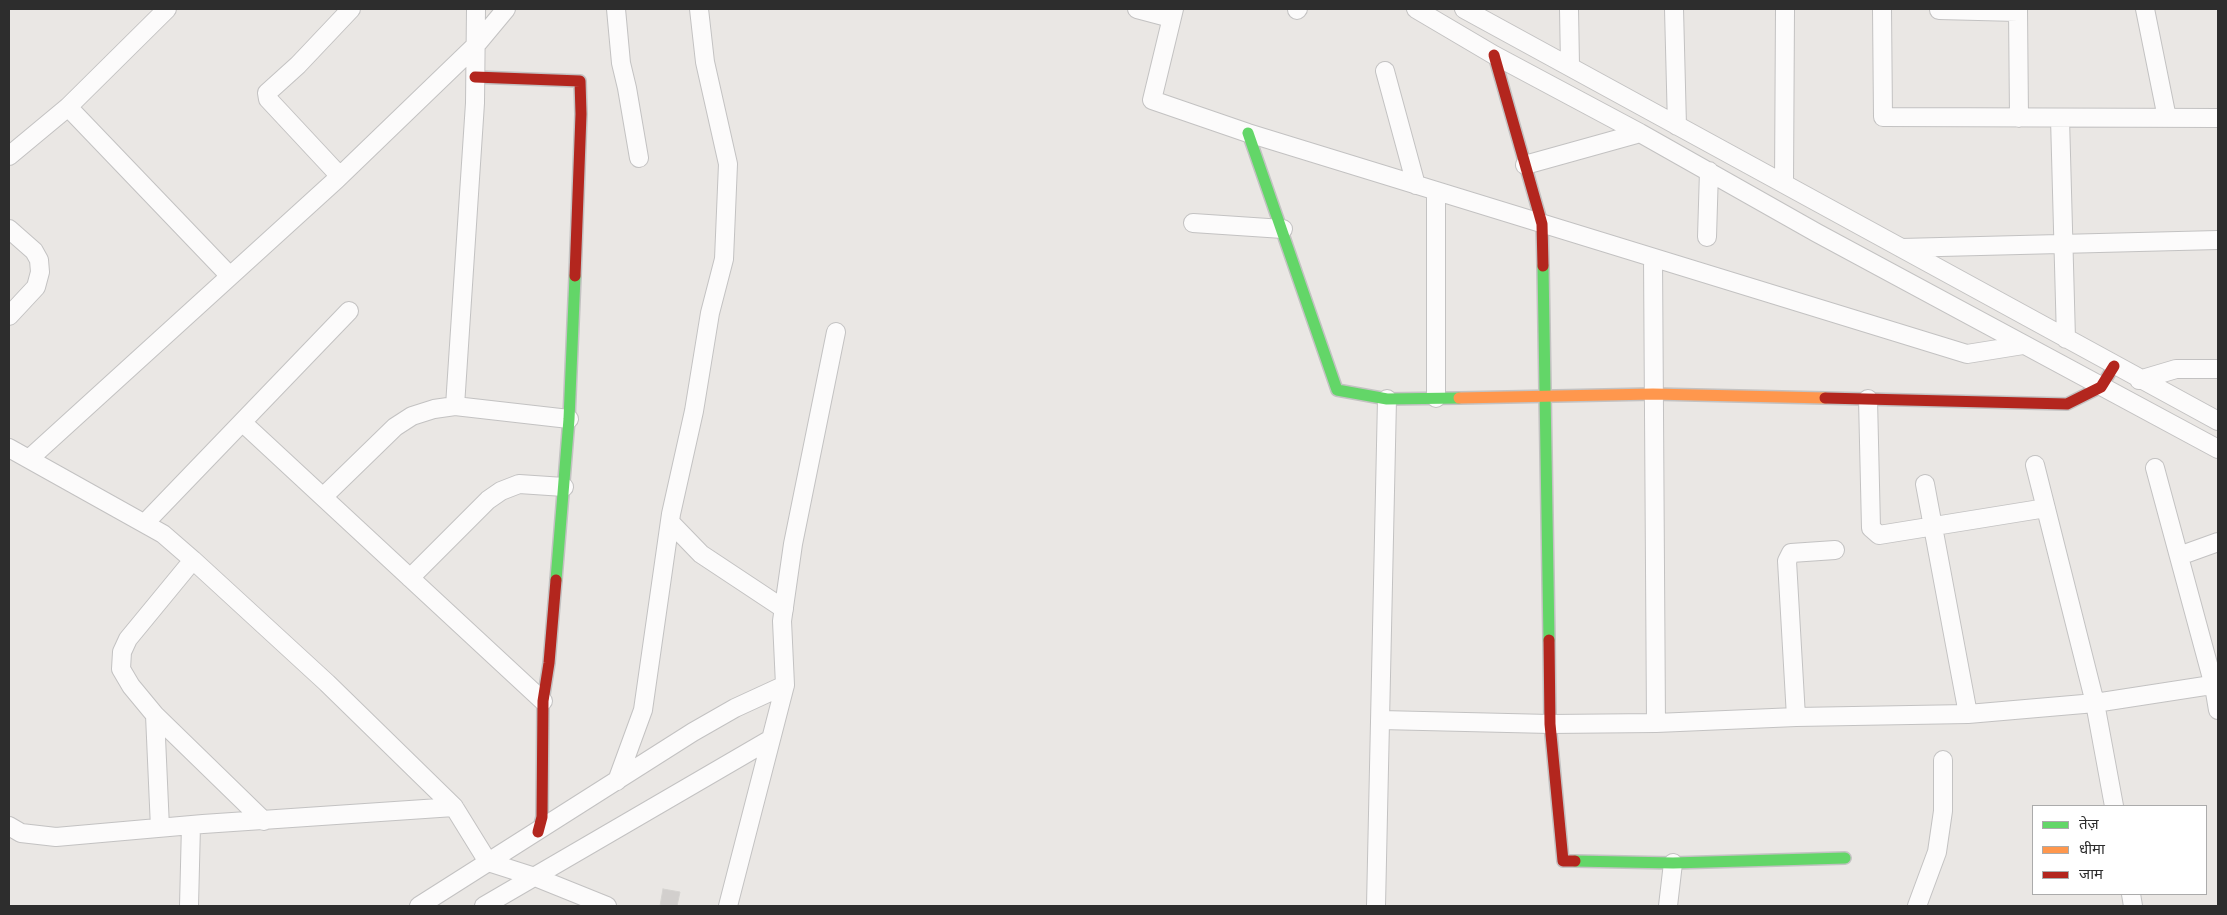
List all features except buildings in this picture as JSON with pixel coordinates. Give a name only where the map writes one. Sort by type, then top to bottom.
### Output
[{"type":"street","points":[[9,156],[68,107],[167,9]]},
{"type":"street","points":[[337,179],[337,173],[268,99],[268,93],[298,65],[351,9]]},
{"type":"street","points":[[455,406],[475,77],[476,9]]},
{"type":"street","points":[[29,459],[229,275],[337,179],[476,45],[506,9]]},
{"type":"street","points":[[616,9],[621,63],[639,158]]},
{"type":"street","points":[[617,782],[642,710],[670,522],[694,410],[710,313],[724,259],[728,164],[705,62],[699,9]]},
{"type":"street","points":[[1137,9],[1172,14],[1152,100],[1248,133],[1967,354],[2023,345]]},
{"type":"street","points":[[1416,9],[1494,55],[1640,132],[1817,233],[2218,449]]},
{"type":"street","points":[[1464,9],[2139,380],[2218,421]]},
{"type":"street","points":[[1569,9],[1570,66]]},
{"type":"street","points":[[1674,9],[1677,126]]},
{"type":"street","points":[[1784,184],[1785,9]]},
{"type":"street","points":[[1882,9],[1882,117],[2218,118]]},
{"type":"street","points":[[2145,9],[2167,118]]},
{"type":"street","points":[[1939,10],[2018,11],[2019,118]]},
{"type":"street","points":[[1494,55],[1542,224],[1550,724],[1564,861],[1673,863],[1845,858]]},
{"type":"street","points":[[1385,71],[1416,185]]},
{"type":"street","points":[[475,77],[580,81],[581,114],[569,419],[549,662],[543,701],[542,817],[538,832]]},
{"type":"street","points":[[68,107],[229,275]]},
{"type":"street","points":[[2060,118],[2065,244],[2066,339]]},
{"type":"street","points":[[1525,164],[1640,132]]},
{"type":"street","points":[[1248,133],[1283,229],[1337,390],[1386,398],[1653,394],[2067,404],[2101,387],[2114,366]]},
{"type":"street","points":[[1707,237],[1710,171]]},
{"type":"street","points":[[1436,191],[1436,398]]},
{"type":"street","points":[[1193,223],[1283,229]]},
{"type":"street","points":[[9,229],[34,251],[39,260],[40,272],[36,287],[9,316]]},
{"type":"street","points":[[1901,248],[2218,240]]},
{"type":"street","points":[[1653,258],[1656,723]]},
{"type":"street","points":[[144,523],[349,311]]},
{"type":"street","points":[[728,906],[785,685],[782,621],[793,544],[836,332]]},
{"type":"street","points":[[2139,380],[2176,369],[2218,369]]},
{"type":"street","points":[[1376,906],[1386,398]]},
{"type":"street","points":[[1868,399],[1871,528],[1879,535],[2046,508]]},
{"type":"street","points":[[323,497],[395,427],[412,416],[434,409],[455,406],[569,419]]},
{"type":"street","points":[[242,422],[543,701]]},
{"type":"street","points":[[9,448],[163,534],[326,683],[454,807],[488,862],[535,877],[607,906]]},
{"type":"street","points":[[2035,465],[2094,703],[2114,805]]},
{"type":"street","points":[[2155,468],[2216,685],[2218,710]]},
{"type":"street","points":[[410,578],[488,500],[501,491],[519,484],[564,487]]},
{"type":"street","points":[[1924,484],[1968,714]]},
{"type":"street","points":[[670,522],[701,554],[784,609]]},
{"type":"street","points":[[2179,556],[2218,542]]},
{"type":"street","points":[[1796,717],[1787,561],[1791,553],[1836,550]]},
{"type":"street","points":[[193,560],[128,639],[122,652],[121,669],[131,686],[155,715],[264,821]]},
{"type":"street","points":[[419,906],[726,713],[785,685]]},
{"type":"street","points":[[1381,720],[1550,724],[1656,723],[1796,717],[1968,714],[2094,703],[2216,685]]},
{"type":"street","points":[[155,715],[160,828]]},
{"type":"street","points":[[484,906],[771,739]]},
{"type":"street","points":[[1917,906],[1937,852],[1943,811],[1943,760]]},
{"type":"street","points":[[13,831],[56,836],[454,807]]},
{"type":"street","points":[[189,906],[191,825]]},
{"type":"street","points":[[1668,906],[1673,863]]},
{"type":"traffic: fast","points":[[1248,133],[1337,390],[1387,399],[1459,398]]},
{"type":"traffic: fast","points":[[1543,266],[1549,640]]},
{"type":"traffic: fast","points":[[556,580],[569,419],[575,276]]},
{"type":"traffic: fast","points":[[1575,861],[1673,863],[1845,858]]},
{"type":"traffic: slow","points":[[1459,398],[1653,394],[1825,398]]},
{"type":"traffic: jam","points":[[1494,55],[1542,224],[1543,266]]},
{"type":"traffic: jam","points":[[475,77],[580,81],[581,114],[575,276]]},
{"type":"traffic: jam","points":[[1825,398],[2067,404],[2101,387],[2114,366]]},
{"type":"traffic: jam","points":[[538,832],[542,817],[543,701],[549,663],[556,580]]},
{"type":"traffic: jam","points":[[1549,640],[1550,724],[1563,861],[1575,861]]}]
